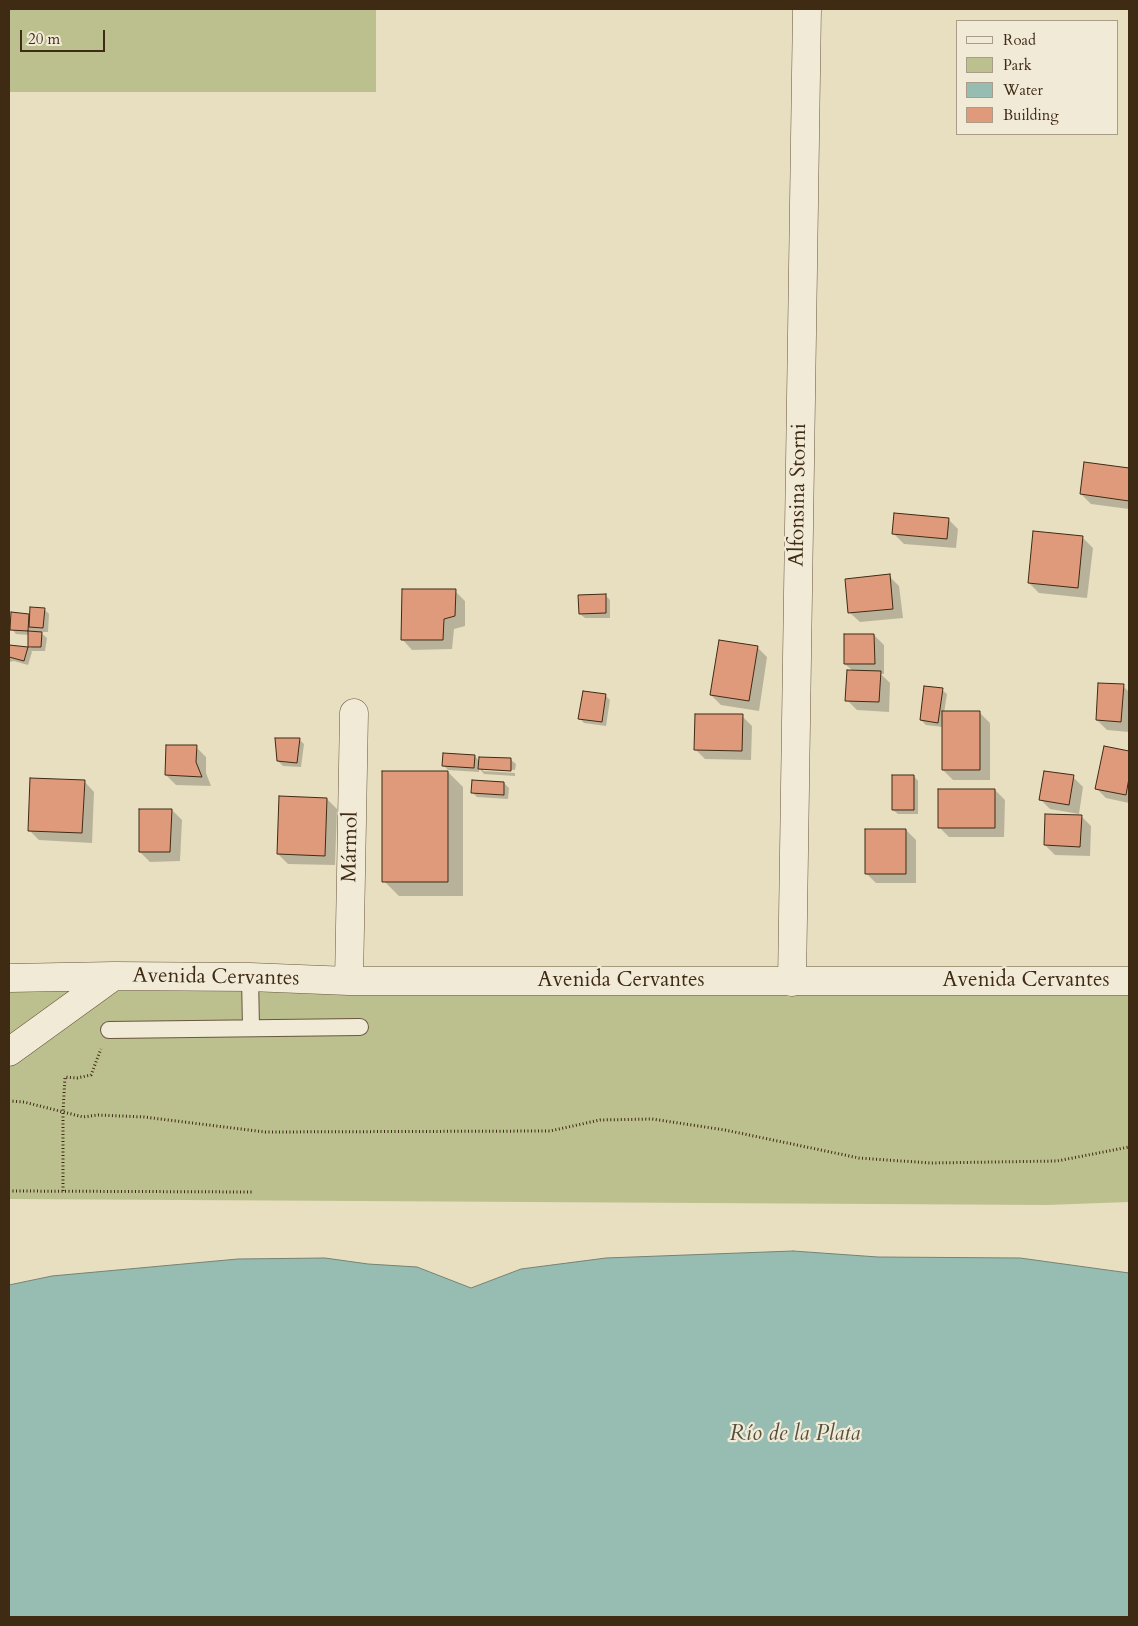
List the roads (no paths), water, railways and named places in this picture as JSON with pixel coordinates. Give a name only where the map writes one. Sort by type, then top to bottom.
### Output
[{"type":"street","name":"Alfonsina Storni","points":[[792,982],[807,9]]},
{"type":"street","name":"Mármol","points":[[349,981],[354,713]]},
{"type":"street","name":"Avenida Cervantes","points":[[9,978],[114,976],[250,977],[349,981],[1129,981]]},
{"type":"street","name":"Avenida Cervantes","points":[[9,1052],[114,976]]},
{"type":"lane","points":[[250,977],[251,1028]]},
{"type":"lane","points":[[109,1030],[360,1027]]},
{"type":"water","name":"Río de la Plata","points":[[793,1251],[878,1257],[1020,1258],[1129,1273],[1129,1617],[9,1617],[9,1285],[52,1276],[238,1259],[325,1258],[368,1264],[417,1267],[471,1288],[521,1269],[606,1258]]}]
